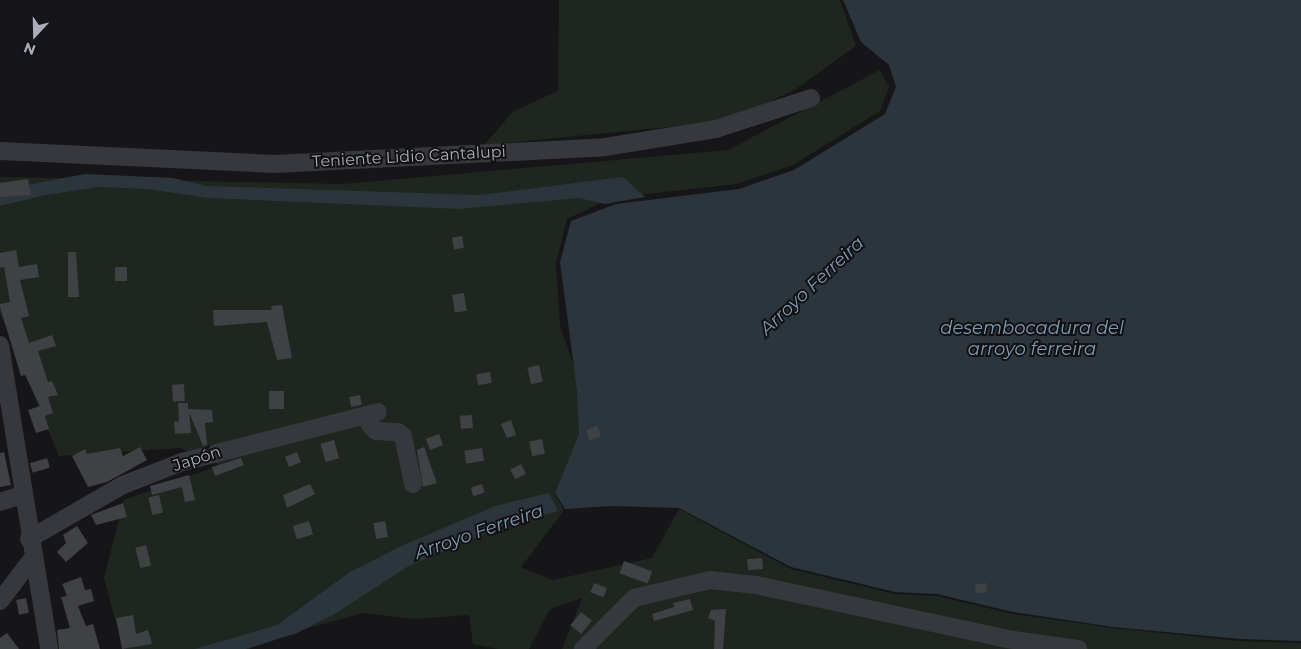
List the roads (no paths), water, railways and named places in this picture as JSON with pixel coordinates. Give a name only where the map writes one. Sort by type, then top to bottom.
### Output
[{"type":"street","name":"Teniente Lidio Cantalupi","points":[[0,151],[275,164],[605,148],[716,129],[812,98]]},
{"type":"street","points":[[0,345],[2,379],[49,649]]},
{"type":"street","name":"Japón","points":[[29,539],[123,485],[182,462],[373,413],[370,425],[376,431],[398,432],[403,436],[414,484]]},
{"type":"street","points":[[0,502],[22,496]]},
{"type":"street","points":[[0,601],[32,559]]},
{"type":"street","points":[[583,649],[634,598],[710,580],[756,585],[1007,639],[1078,649]]},
{"type":"water","name":"desembocadura del arroyo ferreira","points":[[843,0],[1301,0],[1301,641],[1240,639],[1113,627],[1013,612],[937,594],[895,592],[791,567],[679,508],[611,506],[565,509],[555,493],[579,434],[577,391],[560,262],[571,221],[616,204],[739,189],[794,170],[885,114],[896,87],[889,65],[861,42]]},
{"type":"water","points":[[85,174],[173,178],[207,186],[479,195],[623,177],[645,197],[605,204],[579,198],[459,209],[208,198],[148,189],[100,187],[45,195],[0,206],[0,190]]},
{"type":"water","name":"Arroyo Ferreira","points":[[549,493],[558,511],[505,525],[407,567],[333,615],[297,633],[246,649],[195,649],[277,625],[350,572],[399,547],[495,506]]}]
